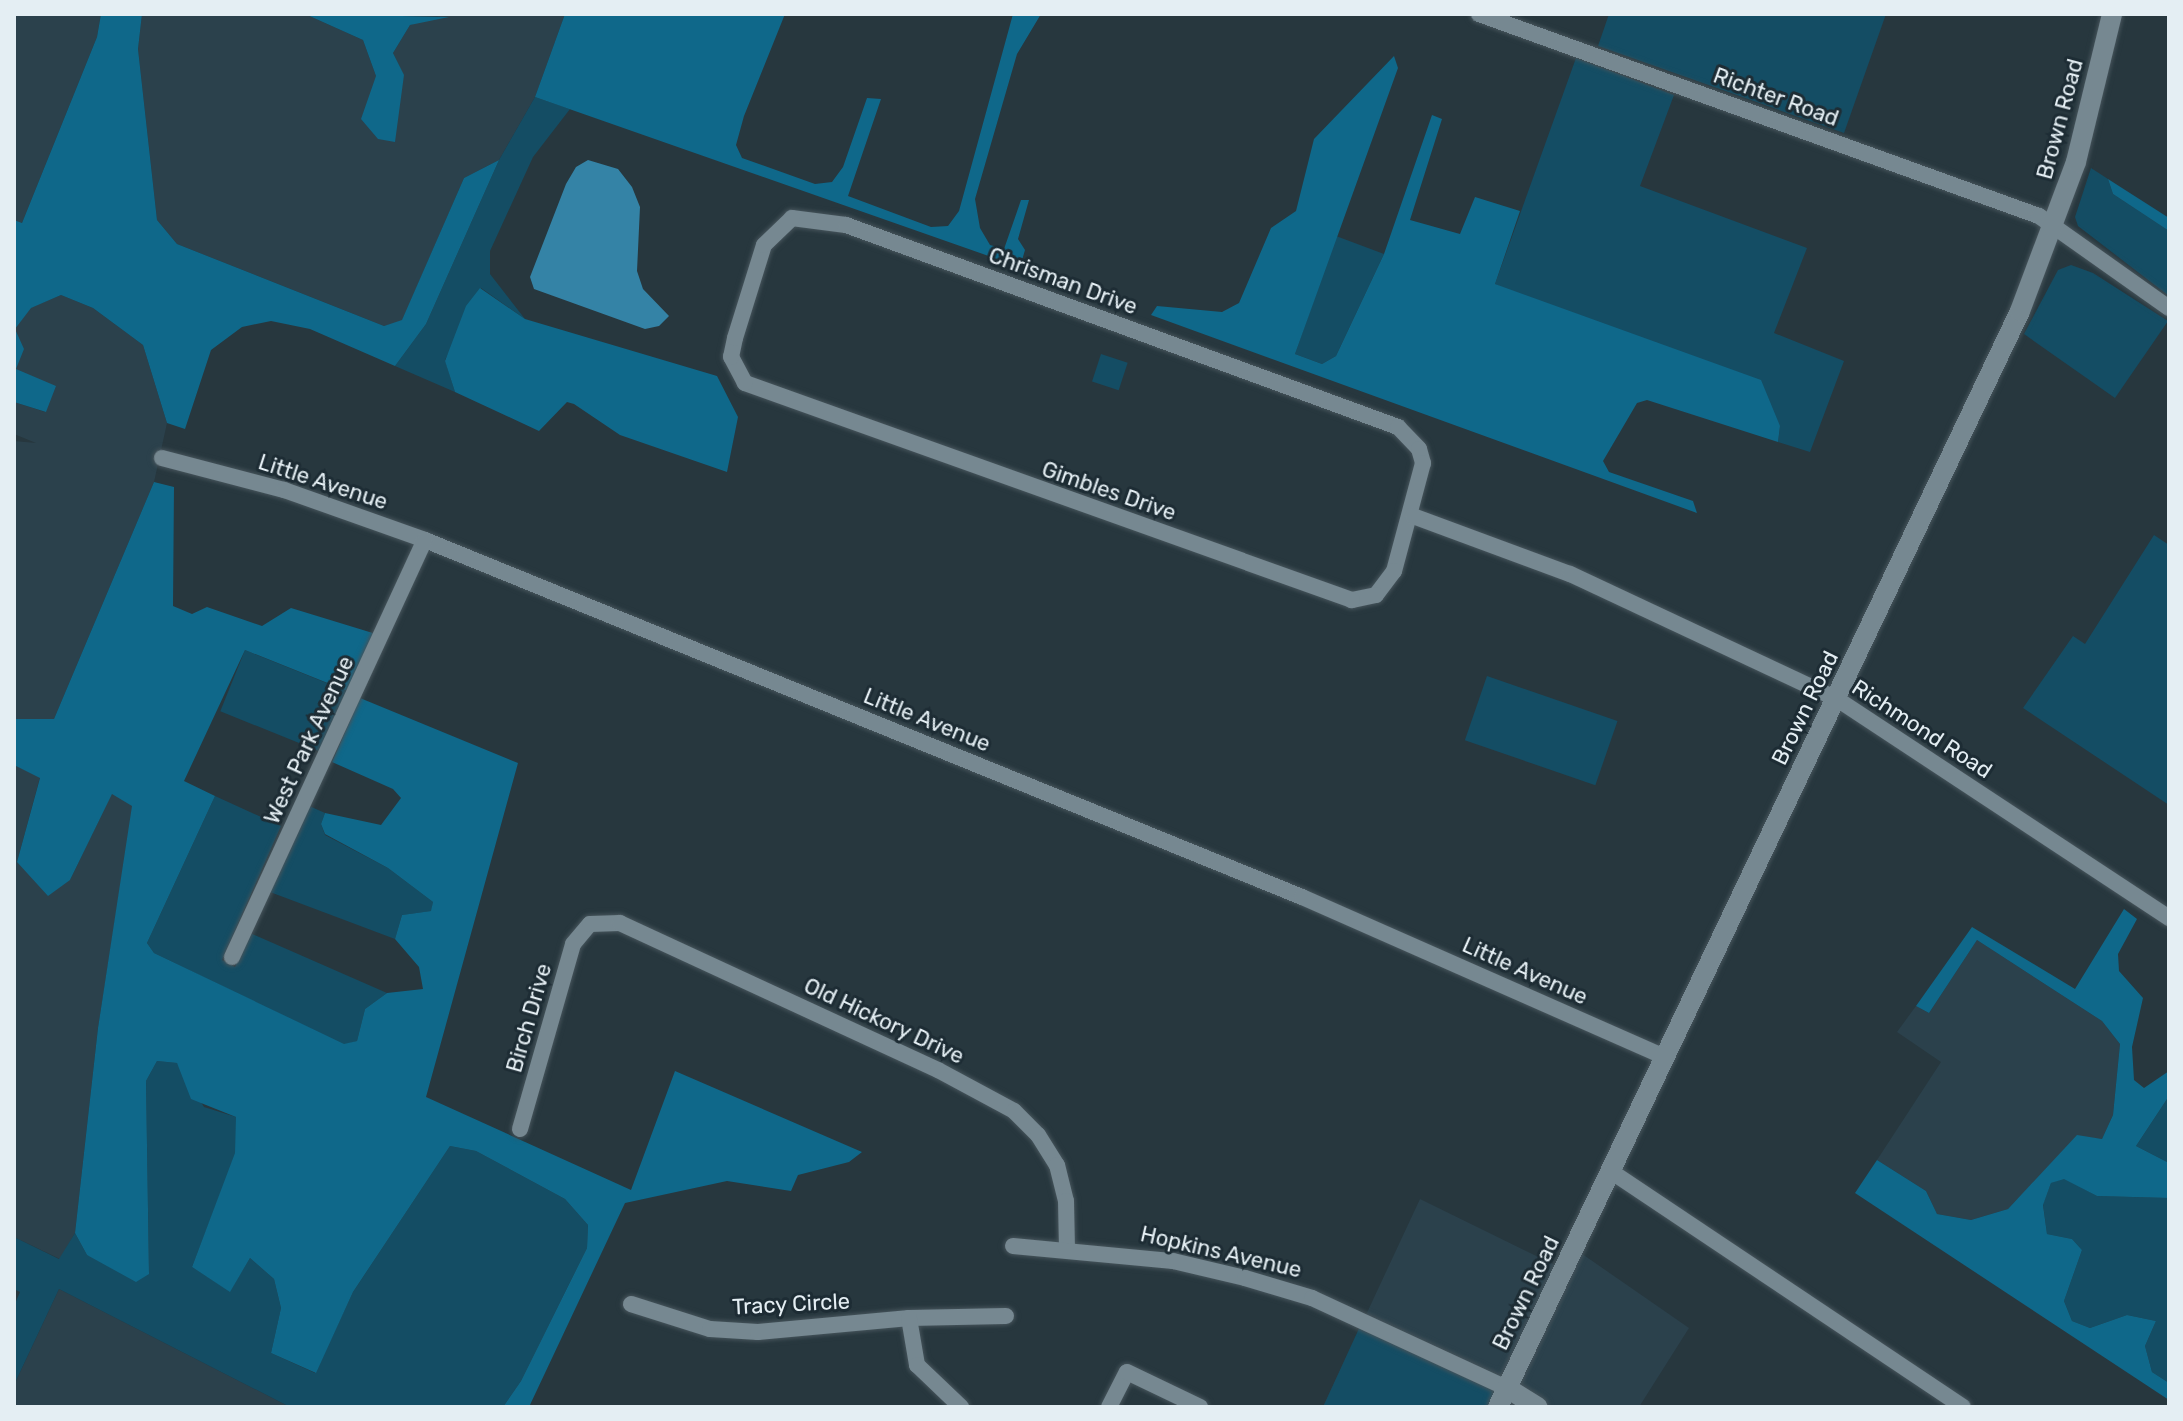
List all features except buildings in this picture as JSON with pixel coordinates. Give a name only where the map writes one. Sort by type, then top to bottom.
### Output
[{"type":"main road","name":"Brown Road","points":[[1498,1407],[2012,330],[2055,227],[2112,14]]},
{"type":"main road","name":"Hopkins Avenue","points":[[1507,1388],[1537,1407]]},
{"type":"street","name":"Richter Road","points":[[1479,14],[2010,206],[2055,227],[2169,308]]},
{"type":"street","name":"Chrisman Drive","points":[[745,383],[731,357],[764,245],[792,218],[821,218],[1398,427],[1419,449],[1423,463],[1413,516]]},
{"type":"street","name":"Gimbles Drive","points":[[745,383],[1352,600],[1376,595],[1394,571],[1413,516]]},
{"type":"street","name":"Little Avenue","points":[[162,458],[284,490],[425,540],[1302,897],[1664,1057]]},
{"type":"street","name":"Richmond Road","points":[[1413,516],[1570,574],[1837,699],[2169,918]]},
{"type":"street","name":"West Park Avenue","points":[[232,957],[425,540]]},
{"type":"street","name":"Old Hickory Drive","points":[[590,924],[620,923],[938,1070],[1014,1111],[1038,1135],[1057,1165],[1066,1201],[1067,1250]]},
{"type":"street","name":"Birch Drive","points":[[520,1129],[573,944],[590,924]]},
{"type":"street","points":[[1612,1172],[1963,1407]]},
{"type":"street","name":"Hopkins Avenue","points":[[1013,1246],[1173,1261],[1312,1298],[1507,1388]]},
{"type":"street","name":"Tracy Circle","points":[[631,1304],[710,1329],[758,1332],[909,1318],[1006,1316]]},
{"type":"street","points":[[909,1318],[917,1365],[961,1407]]},
{"type":"street","points":[[1109,1407],[1127,1372],[1200,1407]]},
{"type":"shaded area","points":[[14,14],[101,14],[97,37],[22,223],[14,220]]},
{"type":"shaded area","points":[[101,14],[142,14],[138,49],[157,220],[177,244],[384,326],[402,320],[464,178],[499,160],[426,324],[395,366],[310,329],[271,321],[242,327],[211,350],[185,429],[167,423],[143,345],[93,308],[61,295],[31,308],[15,329],[24,349],[16,369],[56,386],[46,412],[14,402],[14,220],[22,223],[97,37]]},
{"type":"shaded area","points":[[142,14],[305,14],[363,40],[376,76],[404,76],[393,53],[410,25],[447,14],[565,14],[535,97],[499,160],[464,178],[402,321],[384,326],[177,244],[157,220],[138,49]]},
{"type":"shaded area","points":[[305,14],[449,17],[410,25],[393,53],[404,75],[395,142],[378,139],[361,119],[376,76],[363,40]]},
{"type":"shaded area","points":[[565,14],[785,14],[744,116],[736,145],[742,158],[815,184],[832,182],[843,167],[867,98],[881,99],[848,196],[931,227],[948,226],[959,211],[1013,14],[1041,14],[1017,54],[975,199],[980,228],[990,245],[1004,249],[1021,200],[1029,200],[1018,239],[1025,250],[1020,267],[535,97]]},
{"type":"shaded area","points":[[1609,14],[1886,14],[1844,133],[1598,46]]},
{"type":"shaded area","points":[[1394,56],[1398,68],[1295,354],[1322,364],[1336,356],[1384,254],[1432,115],[1442,119],[1410,220],[1460,234],[1475,197],[1520,211],[1495,284],[1761,380],[1780,426],[1778,442],[1647,400],[1637,403],[1603,461],[1609,472],[1693,501],[1697,513],[1151,315],[1157,306],[1222,312],[1239,303],[1271,228],[1296,211],[1314,139]]},
{"type":"shaded area","points":[[1576,58],[1674,95],[1640,186],[1807,248],[1774,333],[1844,361],[1810,452],[1778,442],[1780,426],[1495,284]]},
{"type":"shaded area","points":[[535,97],[570,109],[533,157],[490,251],[490,274],[525,319],[481,288],[445,360],[455,392],[395,366],[426,324],[499,160]]},
{"type":"shaded area","points":[[588,160],[618,169],[632,187],[640,207],[637,271],[643,289],[669,316],[659,326],[645,329],[534,289],[530,277],[566,184],[576,167]]},
{"type":"shaded area","points":[[2091,168],[2108,179],[2113,194],[2169,231],[2169,296],[2078,226],[2075,217]]},
{"type":"shaded area","points":[[2108,179],[2169,218],[2169,231],[2113,194]]},
{"type":"shaded area","points":[[1336,236],[1384,254],[1336,356],[1322,364],[1295,354]]},
{"type":"shaded area","points":[[2071,265],[2093,273],[2168,321],[2115,398],[2024,334],[2058,270]]},
{"type":"shaded area","points":[[480,288],[525,319],[717,376],[738,417],[727,472],[620,435],[574,404],[567,402],[539,431],[455,392],[445,361],[466,306]]},
{"type":"shaded area","points":[[61,295],[93,308],[143,345],[167,423],[154,482],[54,719],[14,719],[14,441],[36,443],[14,434],[14,402],[45,412],[15,369],[15,329],[30,308]]},
{"type":"shaded area","points":[[1101,354],[1128,363],[1119,390],[1092,382]]},
{"type":"shaded area","points":[[154,482],[174,487],[173,606],[192,614],[207,607],[262,626],[291,608],[376,634],[350,692],[245,650],[184,781],[215,796],[147,943],[154,953],[344,1044],[357,1041],[365,1009],[387,993],[423,989],[419,967],[395,939],[402,915],[431,911],[433,902],[388,868],[325,834],[321,824],[325,813],[381,825],[401,798],[393,789],[332,762],[360,698],[518,763],[426,1097],[631,1190],[675,1071],[862,1152],[849,1162],[798,1175],[791,1191],[727,1181],[625,1203],[529,1407],[503,1407],[521,1381],[587,1248],[588,1225],[565,1199],[476,1151],[450,1146],[353,1292],[316,1373],[271,1353],[281,1308],[274,1279],[250,1258],[230,1292],[192,1267],[235,1153],[236,1117],[191,1099],[177,1063],[157,1061],[146,1081],[149,1274],[136,1282],[87,1255],[75,1233],[98,1028],[132,806],[112,794],[70,880],[48,896],[17,862],[40,778],[14,765],[14,719],[54,719]]},
{"type":"shaded area","points":[[2154,535],[2169,545],[2169,805],[2023,708],[2073,636],[2085,644]]},
{"type":"shaded area","points":[[245,650],[350,692],[325,754],[220,711]]},
{"type":"shaded area","points":[[1487,676],[1617,721],[1595,785],[1465,740]]},
{"type":"shaded area","points":[[14,765],[40,777],[17,862],[70,880],[112,793],[133,806],[98,1028],[75,1233],[60,1259],[14,1237]]},
{"type":"shaded area","points":[[215,796],[281,826],[222,960],[235,967],[250,933],[387,993],[365,1009],[357,1041],[344,1045],[154,953],[147,943]]},
{"type":"shaded area","points":[[307,805],[325,813],[321,824],[325,835],[388,868],[433,902],[432,911],[402,915],[395,939],[270,892]]},
{"type":"shaded area","points":[[2124,909],[2137,919],[2118,954],[2119,971],[2143,998],[2132,1047],[2134,1080],[2144,1088],[2169,1071],[2169,1096],[2136,1146],[2169,1163],[2169,1198],[2097,1196],[2064,1179],[2051,1183],[2043,1205],[2047,1234],[2072,1239],[2082,1250],[2064,1301],[2072,1321],[2090,1328],[2127,1315],[2156,1321],[2145,1346],[2152,1372],[2169,1383],[2169,1400],[1855,1193],[1877,1160],[1926,1191],[1937,1214],[1971,1220],[2008,1209],[2077,1135],[2102,1139],[2113,1115],[2120,1044],[2102,1021],[1977,940],[1929,1013],[1916,1006],[1972,927],[2075,989]]},
{"type":"shaded area","points":[[1977,940],[2102,1021],[2120,1044],[2113,1115],[2102,1139],[2077,1136],[2008,1209],[1971,1220],[1937,1214],[1926,1191],[1877,1160],[1941,1062],[1897,1032],[1916,1006],[1929,1013]]},
{"type":"shaded area","points":[[157,1061],[177,1063],[204,1107],[236,1117],[236,1153],[192,1267],[230,1291],[250,1258],[274,1279],[281,1308],[271,1353],[315,1373],[353,1292],[450,1146],[476,1151],[565,1199],[588,1225],[587,1248],[521,1381],[503,1407],[290,1407],[59,1289],[14,1385],[14,1306],[20,1292],[14,1289],[14,1237],[59,1259],[75,1233],[87,1255],[149,1274],[146,1081]]},
{"type":"shaded area","points":[[2169,1096],[2169,1163],[2136,1146]]},
{"type":"shaded area","points":[[2064,1178],[2097,1196],[2169,1198],[2169,1383],[2152,1372],[2145,1346],[2156,1321],[2127,1315],[2090,1328],[2072,1321],[2064,1301],[2082,1250],[2072,1239],[2047,1234],[2043,1204],[2051,1183]]},
{"type":"shaded area","points":[[1420,1199],[1565,1270],[1575,1249],[1689,1328],[1639,1407],[1323,1407]]},
{"type":"shaded area","points":[[59,1289],[290,1407],[14,1407],[14,1385]]},
{"type":"shaded area","points":[[1362,1322],[1504,1389],[1496,1407],[1323,1407]]}]
